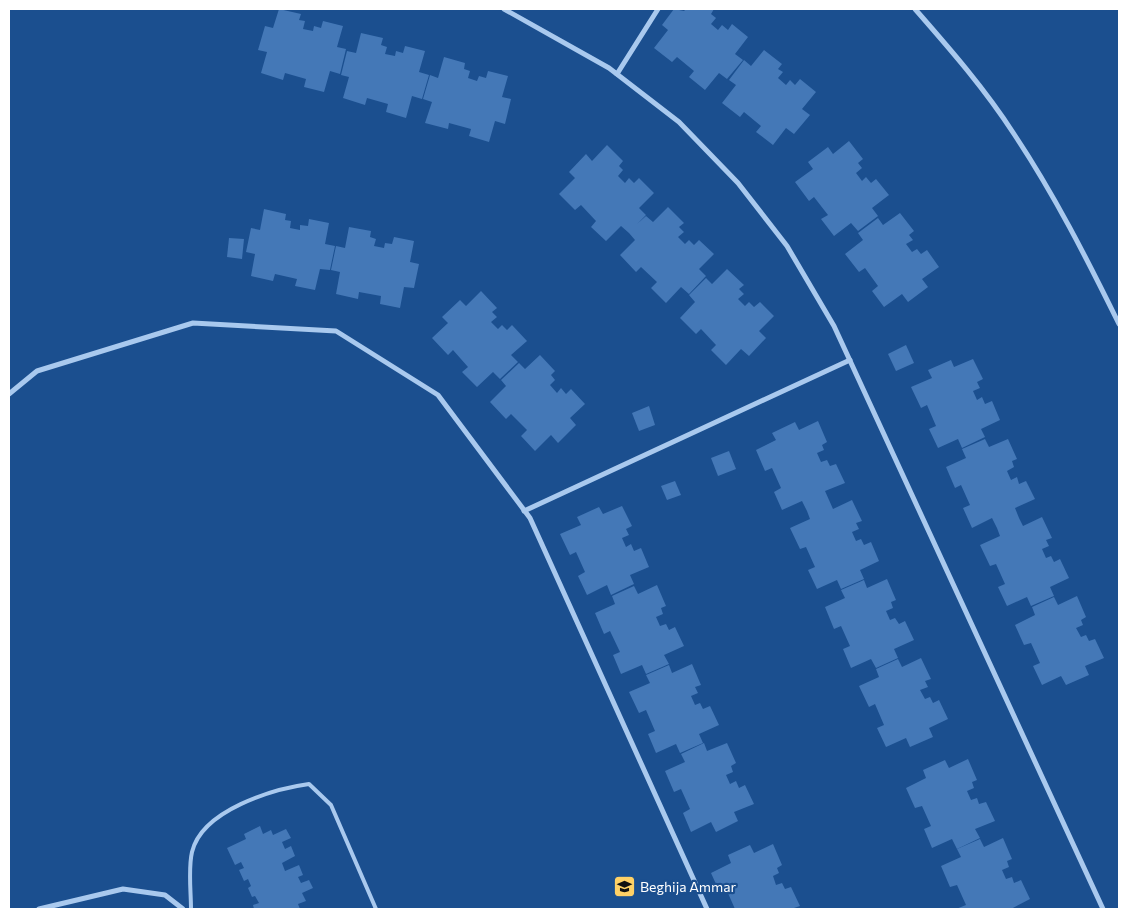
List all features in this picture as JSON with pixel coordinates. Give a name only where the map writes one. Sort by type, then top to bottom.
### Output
[{"type":"street","points":[[504,9],[617,74],[679,122],[738,183],[786,246],[834,326],[1103,909]]},
{"type":"street","points":[[617,74],[658,9]]},
{"type":"street","points":[[914,9],[959,58],[1014,134],[1079,242],[1119,324]]},
{"type":"street","points":[[9,394],[37,371],[193,323],[336,330],[438,395],[530,518],[707,909]]},
{"type":"street","points":[[524,511],[850,360]]},
{"type":"street","points":[[39,909],[124,889],[164,895],[183,909]]},
{"type":"lane","points":[[191,909],[192,852],[202,831],[223,813],[284,788],[309,784],[331,805],[376,909]]},
{"type":"building","points":[[279,9],[301,14],[299,20],[305,21],[303,29],[313,31],[314,26],[321,28],[323,21],[343,26],[337,47],[346,49],[340,74],[330,71],[324,92],[304,87],[306,79],[285,73],[283,80],[261,73],[267,52],[258,50],[265,26],[273,28]]},
{"type":"building","points":[[674,9],[684,11],[686,9],[714,9],[711,14],[716,18],[711,24],[718,30],[722,25],[728,30],[732,24],[748,37],[735,54],[743,60],[727,79],[719,73],[705,90],[689,77],[694,71],[677,57],[672,62],[654,48],[668,30],[662,25]]},
{"type":"building","points":[[361,33],[383,38],[381,45],[387,47],[385,54],[395,56],[396,51],[403,53],[405,46],[425,51],[419,72],[429,75],[422,99],[412,96],[406,118],[386,112],[388,104],[367,98],[365,105],[343,98],[349,77],[341,75],[347,51],[356,53]]},
{"type":"building","points":[[764,50],[782,64],[778,69],[783,72],[778,78],[786,85],[790,80],[795,85],[800,79],[816,92],[802,109],[810,115],[794,134],[786,128],[773,145],[756,132],[761,126],[744,112],[740,117],[722,103],[736,85],[729,80],[744,60],[751,66]]},
{"type":"building","points":[[444,57],[465,63],[464,69],[470,71],[468,78],[477,81],[479,76],[486,78],[488,71],[508,76],[502,97],[511,99],[505,124],[495,121],[489,142],[469,136],[471,129],[449,123],[448,129],[425,123],[432,102],[423,99],[430,75],[438,78]]},
{"type":"building","points":[[849,141],[863,159],[858,163],[862,168],[856,173],[862,181],[866,177],[871,183],[876,179],[889,195],[872,208],[878,216],[858,231],[851,223],[834,236],[821,219],[828,215],[814,197],[809,201],[795,182],[813,169],[808,162],[828,147],[833,154]]},
{"type":"building","points":[[607,145],[623,161],[619,166],[623,170],[618,176],[625,183],[629,178],[634,183],[639,178],[654,193],[639,208],[646,215],[637,224],[646,216],[653,222],[668,207],[684,223],[679,227],[684,232],[678,237],[685,244],[689,240],[694,245],[699,240],[714,254],[699,269],[706,276],[689,294],[681,287],[666,303],[651,288],[657,282],[641,267],[636,272],[620,255],[635,240],[629,233],[621,226],[606,241],[591,227],[596,221],[581,205],[575,210],[559,194],[575,178],[569,172],[586,154],[592,161]]},
{"type":"building","points":[[264,209],[286,214],[285,220],[291,221],[290,228],[300,230],[300,225],[308,226],[309,219],[329,223],[325,244],[335,246],[330,270],[320,269],[315,290],[295,286],[297,279],[275,274],[273,281],[251,276],[255,254],[246,252],[251,228],[260,230]]},
{"type":"building","points":[[900,213],[914,231],[909,235],[913,240],[906,244],[912,252],[917,249],[921,254],[927,250],[939,267],[922,279],[928,287],[908,302],[902,294],[884,307],[872,291],[878,286],[865,268],[859,272],[845,254],[863,240],[858,233],[878,218],[883,225]]},
{"type":"building","points":[[349,227],[371,231],[370,237],[376,239],[374,246],[384,248],[385,243],[392,244],[394,237],[414,241],[410,262],[419,264],[414,288],[404,287],[400,308],[380,304],[381,296],[359,292],[358,299],[336,294],[340,272],[331,270],[336,246],[345,248]]},
{"type":"building","points":[[229,238],[244,239],[242,259],[227,257]]},
{"type":"building","points":[[727,269],[744,285],[739,289],[744,294],[738,299],[745,306],[749,302],[754,307],[760,302],[774,316],[759,331],[766,338],[749,356],[741,349],[726,365],[711,350],[716,345],[701,329],[696,334],[680,318],[695,302],[689,295],[706,278],[712,284]]},
{"type":"building","points":[[481,291],[497,308],[492,312],[497,317],[491,322],[498,329],[502,325],[507,330],[512,325],[527,341],[511,355],[518,362],[500,379],[493,372],[477,387],[462,372],[468,367],[453,350],[448,355],[432,338],[448,323],[442,317],[460,300],[466,306]]},
{"type":"building","points":[[906,345],[914,363],[896,371],[888,354]]},
{"type":"building","points":[[540,355],[555,371],[551,375],[555,380],[550,385],[557,393],[561,388],[566,394],[571,389],[585,404],[570,418],[576,425],[558,443],[551,435],[535,451],[521,436],[527,430],[511,414],[506,419],[490,402],[506,386],[501,380],[519,363],[525,369]]},
{"type":"building","points":[[973,359],[983,379],[977,382],[980,388],[973,391],[977,400],[982,397],[985,404],[992,401],[1000,420],[981,429],[985,437],[962,448],[958,439],[938,448],[929,429],[936,426],[927,405],[921,408],[911,387],[932,378],[928,370],[951,360],[954,367]]},
{"type":"building","points":[[649,406],[655,425],[639,431],[632,413]]},
{"type":"building","points":[[818,421],[827,442],[822,445],[824,450],[817,453],[821,462],[827,460],[830,466],[836,464],[845,483],[825,491],[833,509],[852,500],[862,521],[856,523],[859,529],[852,532],[856,541],[861,539],[864,545],[871,542],[879,561],[860,570],[864,579],[841,589],[837,580],[817,589],[808,570],[815,567],[806,547],[800,549],[790,528],[810,519],[807,511],[802,501],[782,510],[774,492],[781,488],[772,468],[765,471],[756,450],[776,440],[772,433],[795,422],[799,430]]},
{"type":"building","points":[[985,439],[989,447],[1008,439],[1017,459],[1012,461],[1014,467],[1007,471],[1011,480],[1017,477],[1019,484],[1026,481],[1035,499],[1015,508],[1019,518],[1023,526],[1042,517],[1052,538],[1046,540],[1049,546],[1042,549],[1046,558],[1051,556],[1054,562],[1060,559],[1069,578],[1050,587],[1054,596],[1031,606],[1027,597],[1007,606],[998,587],[1005,584],[996,564],[990,566],[980,545],[1000,536],[997,528],[992,518],[972,528],[963,508],[970,505],[961,485],[955,488],[946,467],[966,458],[962,449]]},
{"type":"building","points":[[729,451],[736,469],[718,476],[711,458]]},
{"type":"building","points":[[675,481],[681,495],[667,500],[661,486]]},
{"type":"building","points":[[622,506],[632,526],[626,529],[629,535],[622,538],[626,547],[631,544],[634,551],[641,548],[649,567],[630,575],[634,584],[611,595],[607,585],[587,595],[578,576],[585,572],[576,552],[570,555],[560,534],[581,525],[577,517],[599,507],[603,514]]},
{"type":"building","points":[[887,579],[896,600],[891,602],[893,608],[886,611],[890,620],[895,618],[899,624],[905,621],[914,640],[894,649],[898,658],[876,668],[871,659],[851,668],[843,649],[850,646],[841,626],[834,629],[825,607],[845,598],[841,590],[864,580],[867,588]]},
{"type":"building","points":[[657,585],[666,606],[661,608],[663,614],[656,617],[660,626],[666,624],[669,630],[675,627],[684,646],[664,655],[669,664],[646,674],[642,665],[621,674],[613,655],[620,652],[610,631],[604,634],[595,613],[615,604],[612,596],[634,586],[638,594]]},
{"type":"building","points":[[1077,596],[1086,617],[1081,620],[1083,625],[1076,628],[1081,637],[1086,635],[1089,641],[1095,639],[1104,658],[1085,666],[1089,675],[1066,685],[1061,676],[1042,685],[1033,666],[1040,663],[1031,643],[1024,645],[1015,625],[1035,615],[1032,607],[1054,597],[1058,605]]},
{"type":"building","points":[[921,658],[931,679],[925,681],[928,687],[920,690],[925,699],[930,697],[933,703],[939,700],[948,719],[929,728],[933,737],[910,747],[906,738],[886,747],[877,728],[884,725],[875,704],[869,707],[859,686],[879,677],[876,669],[898,659],[902,667]]},
{"type":"building","points":[[692,664],[701,685],[695,687],[698,693],[691,696],[695,705],[700,703],[703,709],[710,706],[719,725],[699,734],[703,743],[680,753],[676,744],[656,753],[648,734],[655,731],[646,710],[639,713],[629,692],[650,683],[646,675],[669,665],[672,673]]},
{"type":"building","points":[[704,743],[707,751],[727,743],[736,763],[731,766],[733,772],[726,775],[730,784],[736,781],[739,788],[745,785],[754,804],[734,812],[738,821],[716,832],[711,822],[691,832],[683,813],[690,809],[681,789],[674,792],[665,771],[685,762],[681,754]]},
{"type":"building","points":[[968,759],[977,780],[972,782],[974,788],[967,791],[971,800],[977,798],[979,804],[986,802],[995,821],[975,829],[980,838],[957,849],[952,839],[932,848],[924,829],[931,826],[922,806],[915,808],[906,788],[926,778],[923,770],[945,760],[949,768]]},
{"type":"building","points":[[260,826],[263,834],[271,830],[273,835],[286,829],[291,838],[282,842],[285,849],[291,846],[295,856],[282,863],[285,871],[299,865],[303,875],[298,877],[301,883],[309,880],[313,888],[302,893],[306,901],[298,904],[300,909],[254,909],[253,905],[259,903],[255,896],[252,897],[248,888],[251,886],[248,879],[244,881],[239,870],[244,868],[241,862],[235,865],[227,848],[246,839],[244,834]]},
{"type":"building","points":[[1003,838],[1012,859],[1007,861],[1009,867],[1002,870],[1006,879],[1012,877],[1014,883],[1021,880],[1030,899],[1011,909],[956,909],[966,905],[957,885],[950,887],[941,866],[961,857],[957,849],[980,839],[984,847]]},
{"type":"building","points":[[773,844],[782,865],[777,868],[779,873],[773,876],[776,885],[782,883],[785,889],[791,887],[800,906],[791,909],[735,909],[727,891],[720,893],[711,873],[731,863],[728,855],[750,845],[754,853]]},
{"type":"place","name":"Beghija Ammar","points":[[624,887]]}]
